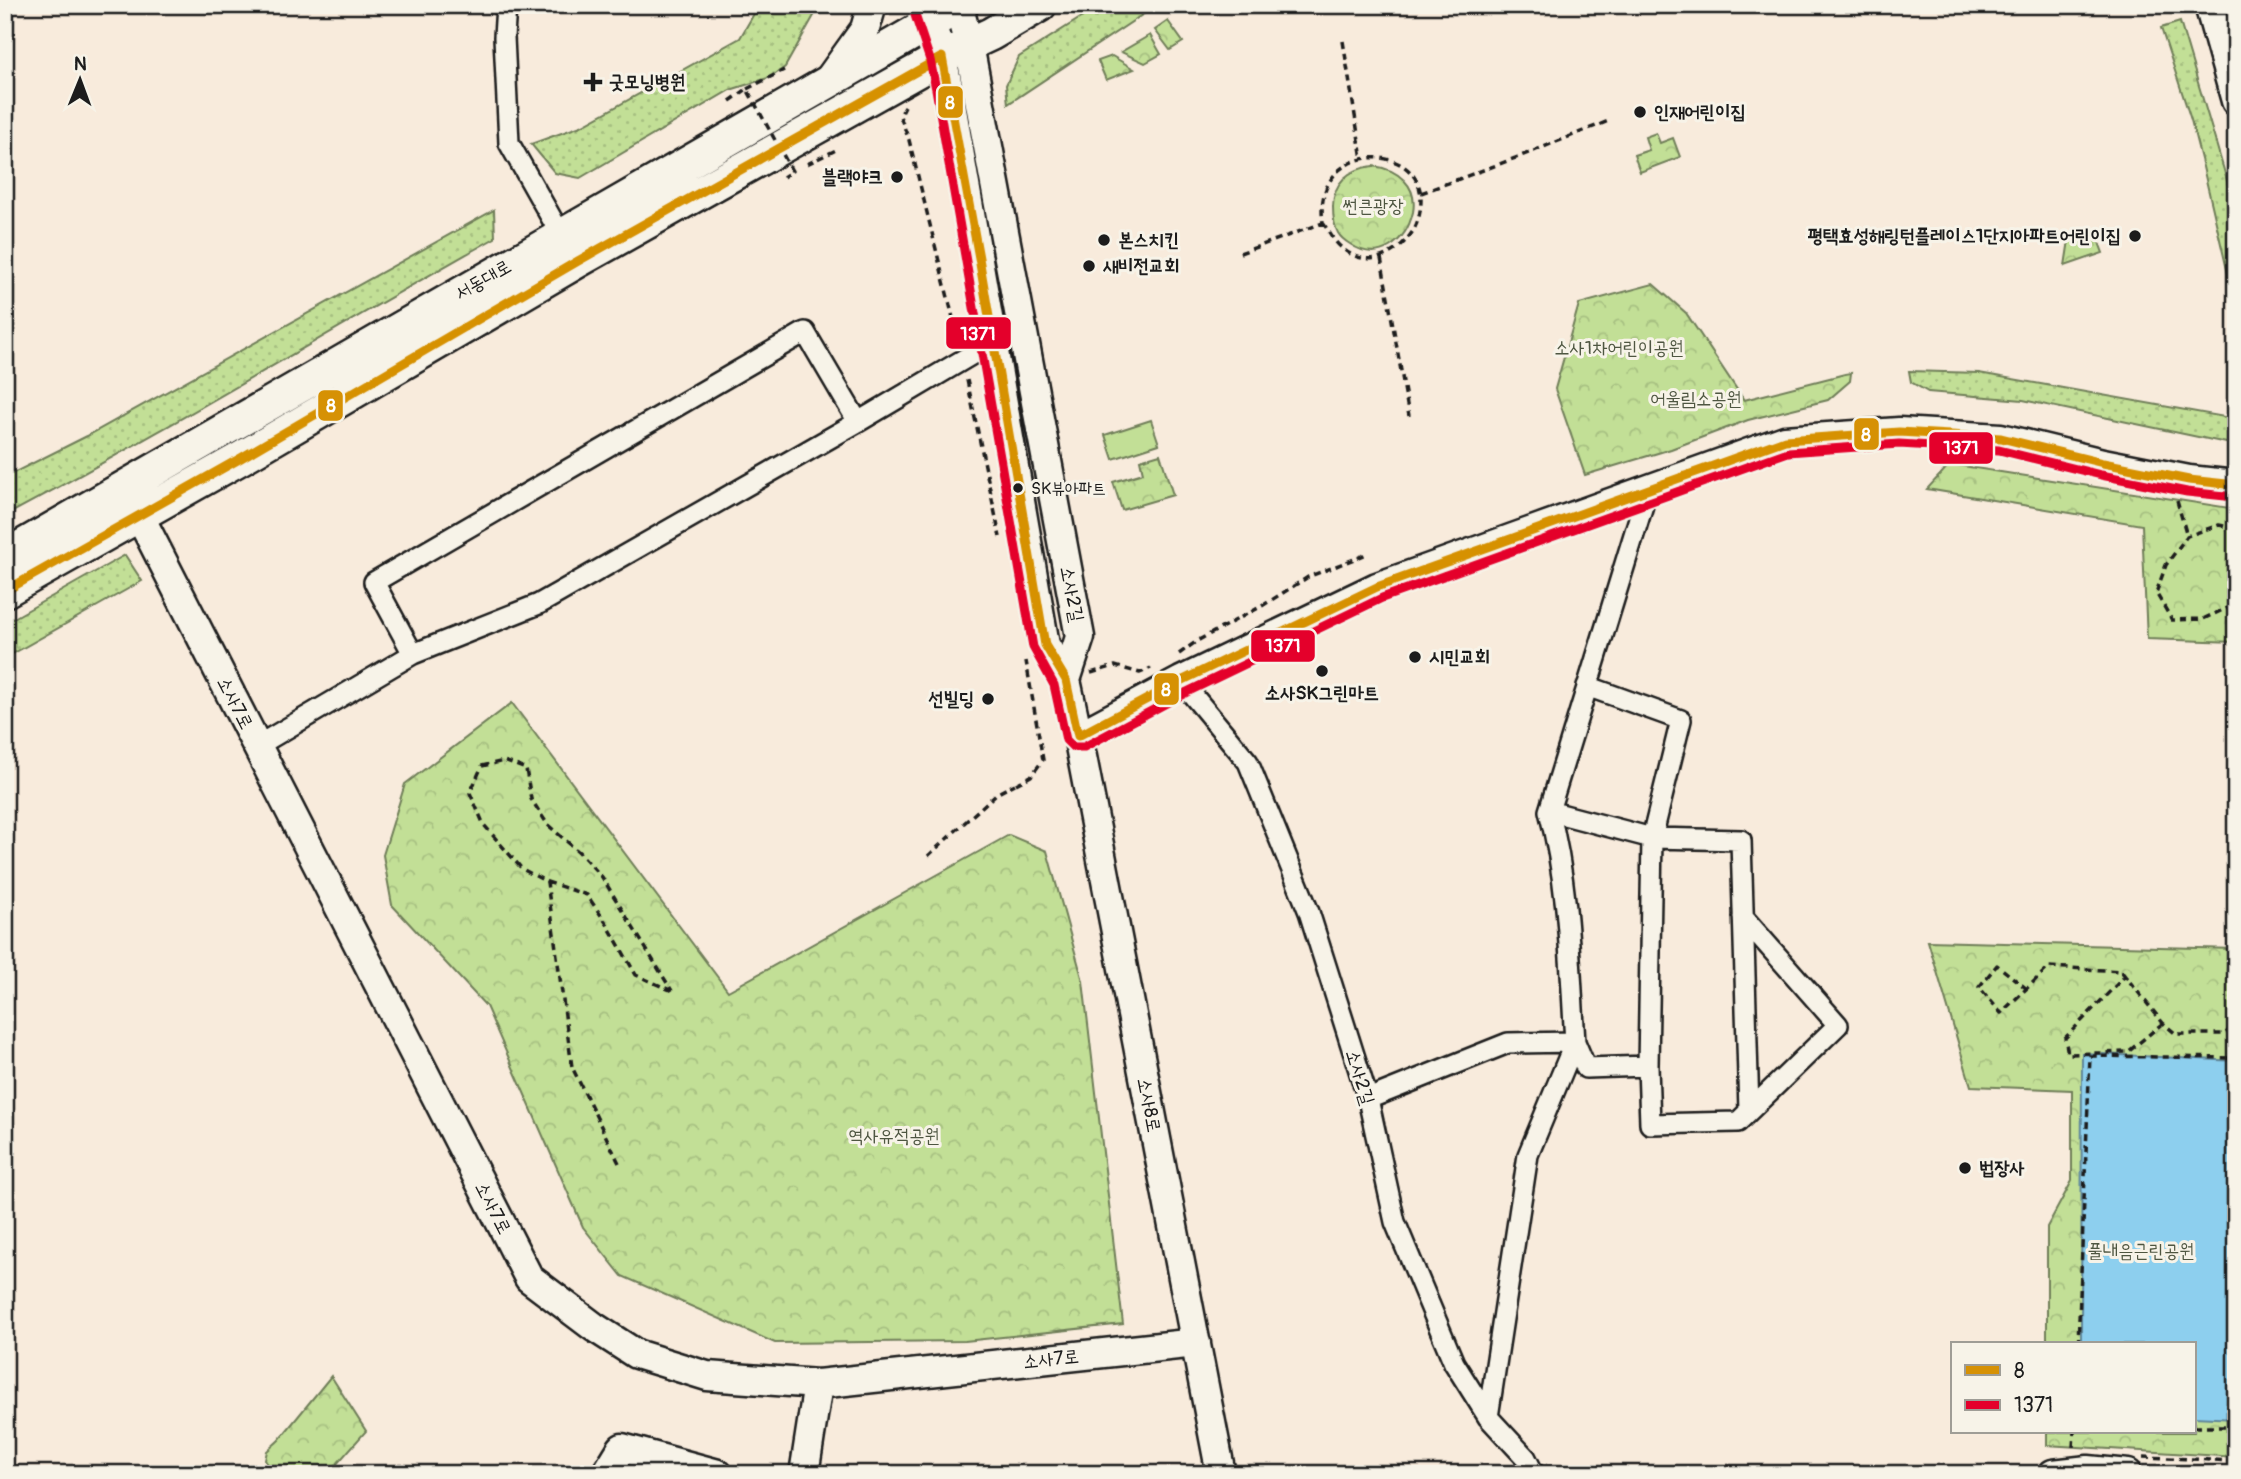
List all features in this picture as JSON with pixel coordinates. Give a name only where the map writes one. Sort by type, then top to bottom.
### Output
[{"type":"main road","name":"서동대로","points":[[5,591],[140,517],[578,261],[1040,5]]},
{"type":"main road","name":"서동대로","points":[[5,556],[827,82],[928,14],[960,6]]},
{"type":"street","points":[[506,5],[504,37],[509,143],[561,235]]},
{"type":"street","points":[[827,82],[865,29],[872,5]]},
{"type":"street","points":[[2209,5],[2236,101]]},
{"type":"street","points":[[955,51],[960,6]]},
{"type":"street","points":[[928,14],[955,51]]},
{"type":"street","name":"소사2길","points":[[955,51],[993,342],[1045,645],[1066,680]]},
{"type":"street","name":"소사2길","points":[[955,51],[1080,637],[1066,680]]},
{"type":"street","points":[[413,654],[374,582],[805,331],[858,422]]},
{"type":"street","points":[[257,746],[413,654],[539,604],[993,342]]},
{"type":"street","points":[[1078,736],[1173,667],[1377,587],[1785,440],[1899,432],[2001,438],[2189,480],[2236,485]]},
{"type":"street","points":[[1648,489],[1549,811],[1557,839],[1567,921],[1575,1042],[1586,1068],[1648,1066]]},
{"type":"street","name":"소사7로","points":[[140,517],[529,1278],[594,1327],[636,1354],[706,1376],[818,1384],[1196,1342]]},
{"type":"street","name":"소사2길","points":[[1173,667],[1248,762],[1309,912],[1368,1099],[1395,1222],[1454,1363],[1488,1417],[1526,1458],[1534,1474]]},
{"type":"street","name":"소사8로","points":[[1066,680],[1221,1474]]},
{"type":"street","points":[[1587,686],[1681,720],[1652,838],[1648,1066],[1650,1125],[1738,1122],[1838,1025],[1743,917]]},
{"type":"street","points":[[1549,811],[1652,838],[1741,840],[1749,1111]]},
{"type":"street","points":[[1368,1099],[1508,1043],[1575,1042]]},
{"type":"street","points":[[1488,1417],[1528,1155],[1575,1042]]},
{"type":"street","points":[[804,1474],[818,1384]]},
{"type":"street","points":[[606,1474],[622,1448],[718,1474]]},
{"type":"street","points":[[2053,1474],[2134,1465]]},
{"type":"path","points":[[1343,41],[1362,159]]},
{"type":"path","points":[[730,101],[784,70]]},
{"type":"path","points":[[747,89],[792,172]]},
{"type":"path","points":[[1421,193],[1611,120]]},
{"type":"path","points":[[783,177],[836,150]]},
{"type":"path","points":[[1371,157],[1398,163],[1414,176],[1421,193],[1415,230],[1396,251],[1381,258],[1363,258],[1339,247],[1323,223],[1321,213],[1334,172],[1362,159],[1371,157]]},
{"type":"path","points":[[1240,253],[1323,223]]},
{"type":"path","points":[[1381,258],[1409,416]]},
{"type":"path","points":[[2176,494],[2187,536]]},
{"type":"path","points":[[2236,528],[2219,525],[2187,536],[2166,565],[2156,593],[2172,620],[2203,618],[2236,604]]},
{"type":"path","points":[[1066,680],[1115,666],[1140,673],[1173,667],[1197,641],[1262,606],[1308,577],[1367,554]]},
{"type":"path","points":[[1016,784],[1031,776],[1043,760],[1032,690]]},
{"type":"path","points":[[504,761],[526,769],[531,799],[548,825],[602,877],[672,991],[636,975],[587,895],[547,882],[522,869],[484,825],[470,793],[482,766],[504,761]]},
{"type":"path","points":[[928,856],[996,794],[1031,776]]},
{"type":"path","points":[[547,882],[572,1068],[619,1163]]},
{"type":"path","points":[[2027,989],[1997,965],[1979,987],[2001,1013],[2027,989],[2049,967],[2121,971],[2163,1023],[2176,1034],[2225,1034],[2236,1023]]},
{"type":"path","points":[[2125,976],[2065,1038],[2068,1054],[2128,1052],[2163,1023]]},
{"type":"path","points":[[2078,1342],[2091,1056],[2236,1058]]},
{"type":"path","points":[[2196,1426],[2236,1427]]},
{"type":"path","points":[[2073,1454],[2074,1434]]},
{"type":"path","points":[[2134,1465],[2236,1461]]},
{"type":"green space","points":[[759,5],[820,5],[785,67],[771,77],[730,90],[580,178],[555,173],[531,144],[581,126],[740,38]]},
{"type":"green space","points":[[1101,5],[1157,5],[1008,104],[1006,85],[1019,57]]},
{"type":"green space","points":[[1168,21],[1183,42],[1170,50],[1155,30]]},
{"type":"green space","points":[[2180,22],[2226,177],[2236,221],[2236,308],[2191,120],[2161,28]]},
{"type":"green space","points":[[1150,35],[1161,54],[1145,63],[1121,52]]},
{"type":"green space","points":[[1112,56],[1134,69],[1106,80],[1098,61]]},
{"type":"green space","points":[[1656,133],[1660,143],[1673,138],[1680,157],[1640,172],[1634,155],[1649,150],[1645,137]]},
{"type":"green space","name":"썬큰광장","points":[[1373,166],[1390,171],[1404,180],[1414,202],[1409,223],[1398,241],[1381,251],[1371,252],[1361,250],[1340,236],[1333,207],[1336,190],[1344,178],[1357,170]]},
{"type":"green space","points":[[494,210],[495,238],[5,516],[5,477],[87,436]]},
{"type":"green space","points":[[2095,232],[2103,253],[2065,266],[2069,240]]},
{"type":"green space","name":"소사1차어린이공원","points":[[1653,284],[1686,313],[1744,400],[1851,373],[1850,381],[1828,400],[1748,420],[1671,449],[1585,475],[1555,389],[1579,304]]},
{"type":"green space","points":[[1909,371],[1979,373],[2236,419],[2236,445],[2023,400],[1928,392],[1911,382]]},
{"type":"green space","points":[[1151,420],[1159,444],[1113,459],[1105,435]]},
{"type":"green space","points":[[1160,454],[1173,495],[1122,510],[1113,482],[1143,473],[1140,460]]},
{"type":"green space","points":[[1950,464],[2236,509],[2236,642],[2147,639],[2142,525],[1927,489]]},
{"type":"green space","points":[[125,555],[142,581],[5,658],[5,623]]},
{"type":"green space","name":"역사유적공원","points":[[512,703],[728,991],[1009,835],[1047,851],[1083,981],[1123,1324],[965,1341],[775,1343],[622,1276],[583,1227],[486,1006],[392,905],[383,855],[405,784]]},
{"type":"green space","name":"풀내음근린공원","points":[[1928,941],[2236,949],[2236,1457],[2047,1445],[2047,1434],[2196,1434],[2196,1342],[2047,1342],[2047,1227],[2072,1181],[2072,1090],[1971,1086]]},
{"type":"green space","points":[[331,1376],[366,1431],[328,1474],[274,1474],[265,1460],[267,1451]]},
{"type":"water","points":[[2082,1053],[2236,1061],[2236,1419],[2196,1417],[2196,1342],[2081,1342]]},
{"type":"transit line","name":"1371","points":[[913,9],[930,60],[936,89],[1033,647],[1054,685],[1066,740],[1073,747],[1084,747],[1187,692],[1382,598],[1788,452],[1899,444],[1999,450],[2101,475],[2187,492],[2235,497]]},
{"type":"transit line","name":"8","points":[[5,591],[241,458],[578,261],[942,57],[1045,645],[1066,680],[1078,736],[1181,681],[1377,587],[1785,440],[1899,432],[2001,438],[2103,463],[2189,480],[2236,485]]},
{"type":"place","name":"굿모닝병원","points":[[593,82]]},
{"type":"place","name":"인재어린이집","points":[[1640,112]]},
{"type":"place","name":"블랙야크","points":[[897,177]]},
{"type":"place","name":"평택효성해링턴플레이스1단지아파트어린이집","points":[[2135,236]]},
{"type":"place","name":"본스치킨","points":[[1104,240]]},
{"type":"place","name":"새비전교회","points":[[1089,266]]},
{"type":"place","name":"SK뷰아파트","points":[[1018,488]]},
{"type":"place","name":"시민교회","points":[[1415,657]]},
{"type":"place","name":"소사SK그린마트","points":[[1322,671]]},
{"type":"place","name":"선빌딩","points":[[988,699]]},
{"type":"place","name":"법장사","points":[[1965,1168]]},
{"type":"park label","name":"어울림소공원","points":[[1696,399]]}]
